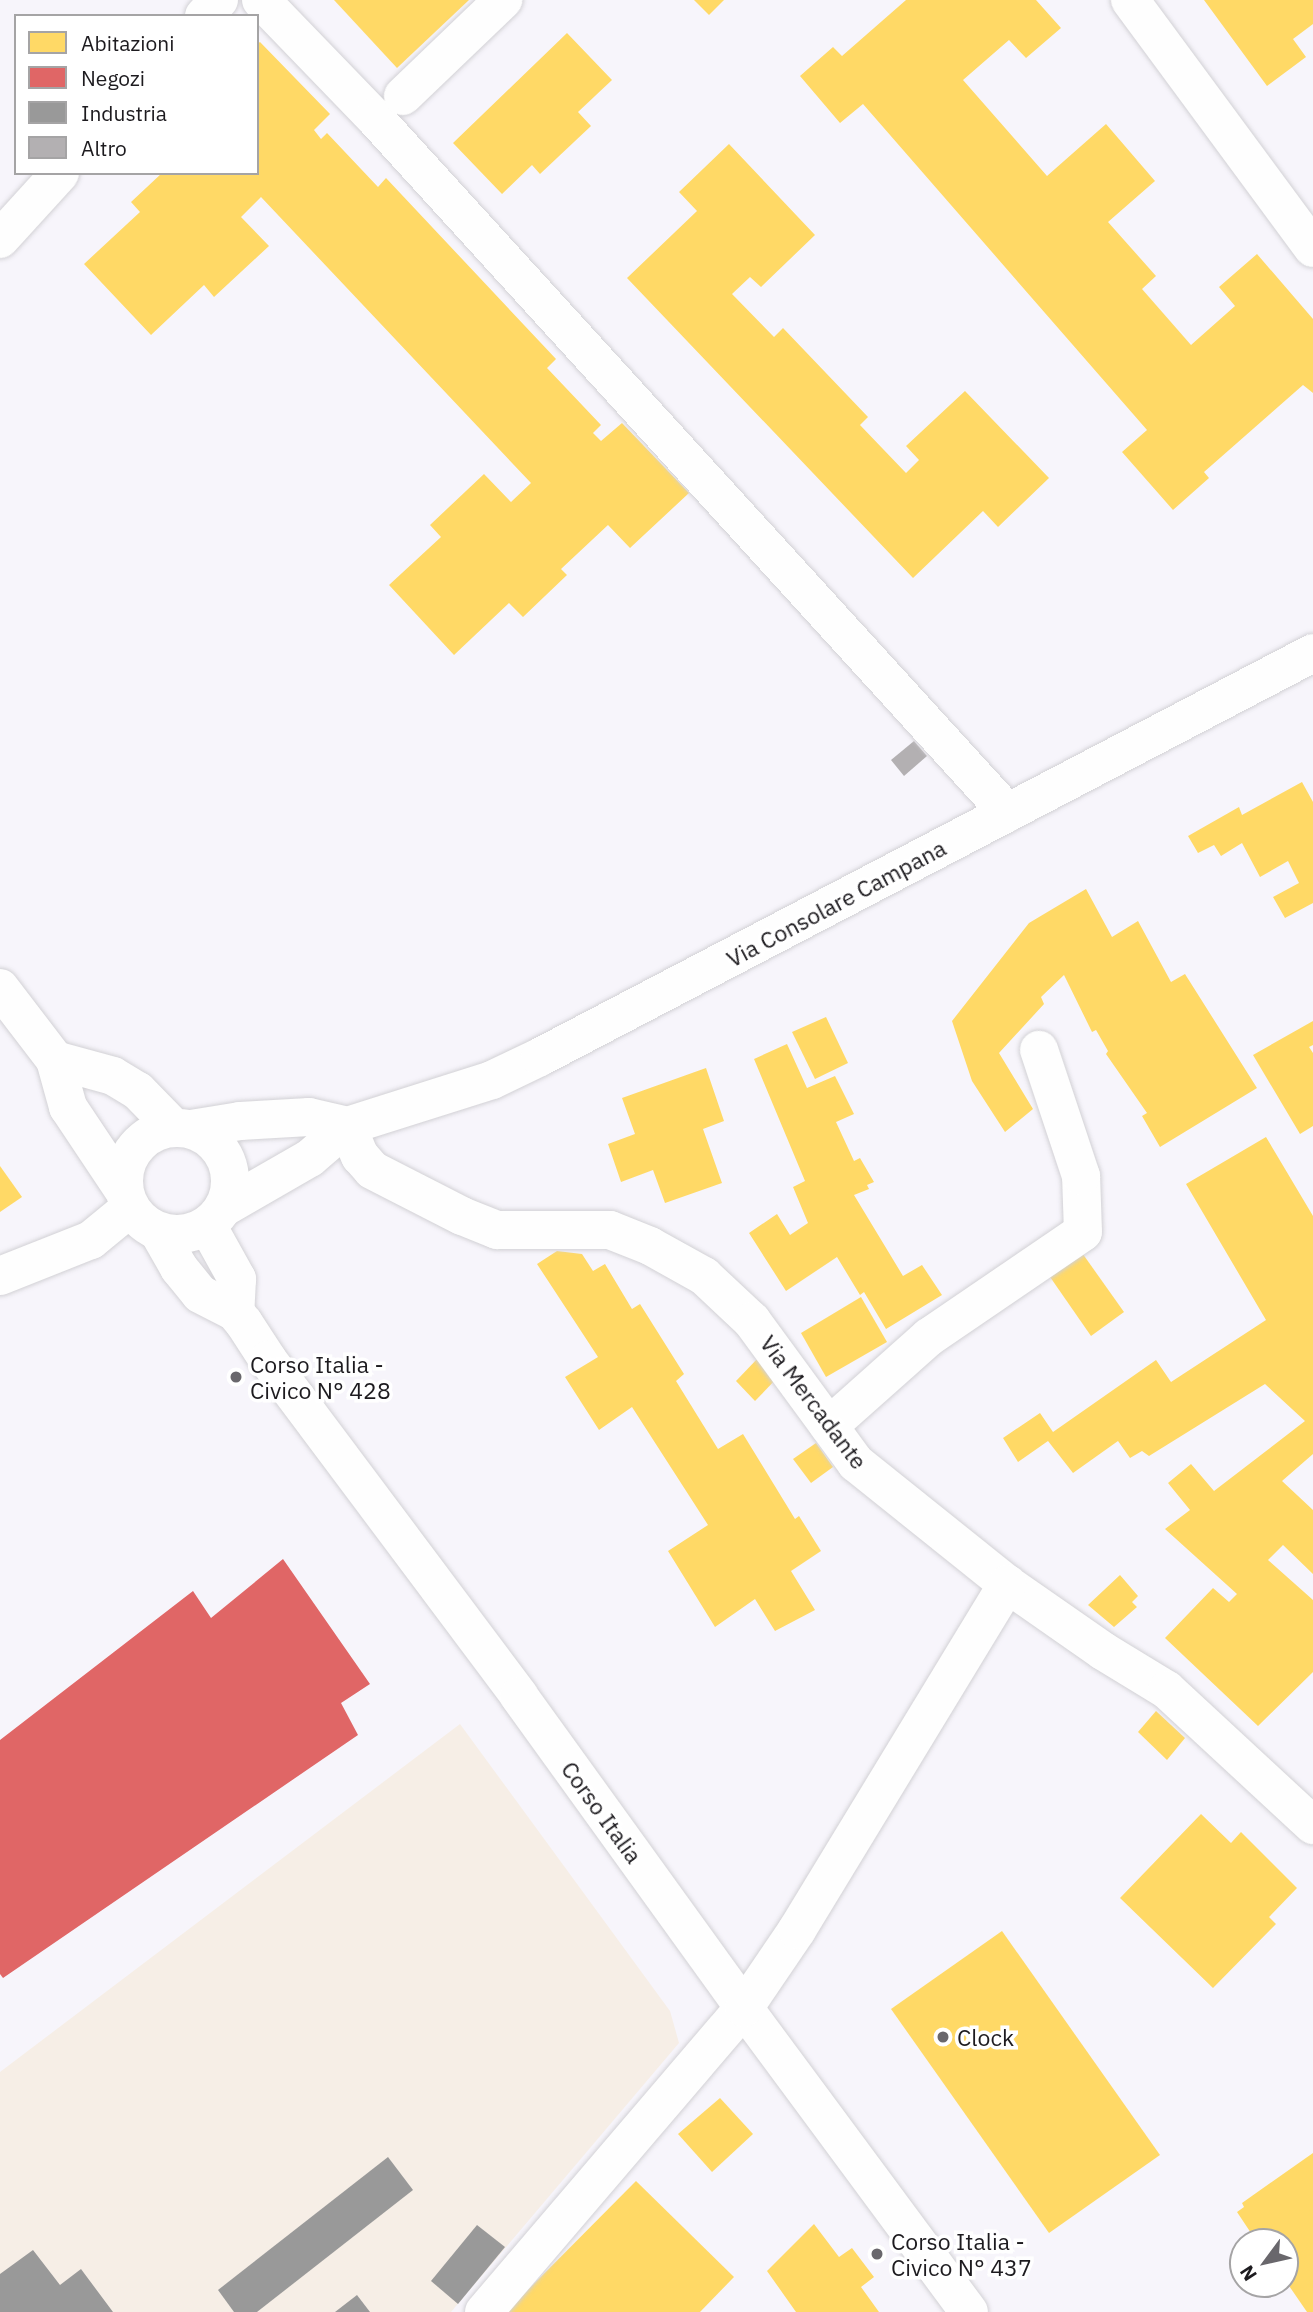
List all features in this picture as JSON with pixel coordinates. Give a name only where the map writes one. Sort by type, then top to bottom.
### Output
[{"type":"street","points":[[206,14],[219,0]]},
{"type":"street","points":[[261,0],[374,117],[1008,813]]},
{"type":"street","points":[[403,96],[503,0]]},
{"type":"street","points":[[1130,0],[1313,248]]},
{"type":"street","points":[[0,239],[58,175]]},
{"type":"street","name":"Via Consolare Campana","points":[[215,1217],[310,1158],[347,1126],[504,1074],[1313,653]]},
{"type":"street","name":"Corso Italia","points":[[0,988],[55,1060],[68,1107],[179,1268],[200,1294],[235,1312],[969,2312]]},
{"type":"street","points":[[829,1426],[929,1337],[1083,1232],[1081,1176],[1039,1050]]},
{"type":"street","points":[[55,1060],[113,1076],[138,1091],[182,1128],[219,1147],[227,1161],[231,1177],[215,1217],[192,1232],[175,1234],[137,1210],[124,1172],[130,1155],[141,1141],[156,1131],[182,1128],[240,1121],[309,1117],[347,1126]]},
{"type":"street","name":"Via Mercadante","points":[[347,1126],[360,1156],[372,1170],[462,1216],[497,1230],[610,1230],[650,1246],[704,1276],[752,1321],[856,1463],[1007,1584],[1103,1651],[1167,1690],[1313,1825]]},
{"type":"street","points":[[0,1276],[90,1240],[137,1210]]},
{"type":"street","points":[[215,1217],[237,1279],[235,1312]]},
{"type":"street","points":[[484,2312],[744,2008],[797,1930],[1007,1584]]},
{"type":"shaded area","points":[[460,1724],[670,2011],[679,2043],[451,2312],[0,2312],[0,2072]]},
{"type":"building: Abitazioni","points":[[334,0],[469,0],[397,68]]},
{"type":"building: Abitazioni","points":[[694,0],[724,0],[709,15]]},
{"type":"building: Abitazioni","points":[[906,0],[1036,0],[1061,28],[1026,58],[1009,40],[963,80],[1047,176],[1106,124],[1155,181],[1108,222],[1156,276],[1142,289],[1191,345],[1235,306],[1219,287],[1257,254],[1313,319],[1313,393],[1303,385],[1204,472],[1209,478],[1173,510],[1122,452],[1147,430],[863,104],[840,123],[800,76],[833,47],[842,56]]},
{"type":"building: Abitazioni","points":[[1204,0],[1313,0],[1313,24],[1293,39],[1306,57],[1267,86]]},
{"type":"building: Abitazioni","points":[[567,33],[612,80],[578,112],[591,126],[540,174],[532,165],[502,194],[453,143]]},
{"type":"building: Abitazioni","points":[[259,43],[330,114],[314,130],[321,139],[327,133],[378,187],[386,178],[556,359],[547,368],[601,425],[593,433],[601,441],[622,423],[689,493],[630,548],[608,525],[561,569],[567,575],[523,617],[509,603],[454,655],[389,585],[441,537],[430,525],[484,474],[511,502],[531,483],[261,197],[241,217],[269,246],[214,297],[204,285],[151,335],[84,264],[140,212],[131,202],[160,175],[259,175]]},
{"type":"building: Abitazioni","points":[[729,144],[815,235],[761,287],[750,277],[732,294],[774,337],[783,328],[868,417],[860,425],[906,473],[919,460],[906,446],[965,391],[1049,478],[998,527],[983,511],[913,578],[627,278],[697,211],[679,192]]},
{"type":"building: Abitazioni","points":[[1302,782],[1313,802],[1313,903],[1285,918],[1273,897],[1299,883],[1288,861],[1260,877],[1242,843],[1221,856],[1214,845],[1198,853],[1188,836],[1239,807],[1242,815]]},
{"type":"building: Abitazioni","points":[[1086,889],[1112,937],[1138,921],[1171,982],[1185,974],[1257,1088],[1160,1147],[1142,1116],[1147,1113],[1106,1054],[1108,1051],[1096,1030],[1092,1032],[1064,975],[1041,997],[1044,1004],[999,1053],[1033,1109],[1005,1132],[972,1081],[952,1021],[1029,923]]},
{"type":"building: Abitazioni","points":[[826,1017],[848,1063],[815,1079],[792,1032]]},
{"type":"building: Abitazioni","points":[[1313,1021],[1313,1045],[1309,1047],[1313,1053],[1313,1126],[1300,1134],[1253,1055]]},
{"type":"building: Abitazioni","points":[[787,1044],[807,1088],[835,1076],[854,1114],[836,1122],[854,1161],[860,1158],[874,1182],[867,1185],[869,1189],[854,1195],[903,1276],[922,1265],[942,1295],[886,1329],[864,1292],[860,1295],[837,1257],[786,1291],[749,1233],[777,1214],[790,1235],[808,1223],[793,1187],[805,1181],[754,1059]]},
{"type":"building: Abitazioni","points":[[706,1068],[724,1121],[703,1129],[722,1183],[665,1203],[653,1170],[621,1182],[608,1144],[635,1134],[622,1098]]},
{"type":"building: Abitazioni","points":[[1266,1137],[1313,1216],[1313,1454],[1282,1481],[1313,1510],[1313,1574],[1283,1545],[1268,1560],[1313,1600],[1313,1672],[1258,1726],[1165,1638],[1213,1588],[1229,1602],[1237,1594],[1165,1529],[1190,1510],[1168,1483],[1191,1464],[1214,1491],[1305,1421],[1265,1384],[1149,1456],[1142,1451],[1130,1458],[1118,1441],[1073,1473],[1048,1441],[1018,1462],[1003,1438],[1040,1413],[1053,1432],[1156,1360],[1171,1382],[1266,1320],[1186,1184]]},
{"type":"building: Abitazioni","points":[[0,1166],[22,1197],[0,1212]]},
{"type":"building: Abitazioni","points":[[1080,1250],[1124,1312],[1091,1336],[1048,1274]]},
{"type":"building: Abitazioni","points":[[557,1251],[582,1254],[593,1271],[605,1264],[632,1309],[640,1304],[684,1374],[676,1381],[718,1449],[743,1434],[795,1519],[799,1516],[821,1551],[791,1571],[815,1610],[775,1631],[755,1599],[715,1627],[668,1551],[708,1525],[632,1407],[599,1430],[565,1377],[598,1357],[537,1264]]},
{"type":"building: Abitazioni","points":[[861,1297],[887,1342],[826,1377],[801,1333]]},
{"type":"building: Abitazioni","points":[[759,1357],[779,1376],[755,1401],[736,1381]]},
{"type":"building: Abitazioni","points":[[816,1443],[833,1467],[811,1483],[793,1459]]},
{"type":"building: Abitazioni","points":[[1120,1575],[1138,1596],[1132,1602],[1137,1607],[1114,1627],[1088,1605]]},
{"type":"building: Abitazioni","points":[[1156,1711],[1185,1738],[1167,1760],[1138,1732]]},
{"type":"building: Abitazioni","points":[[1201,1814],[1231,1843],[1241,1832],[1297,1888],[1269,1917],[1276,1924],[1213,1988],[1120,1898]]},
{"type":"building: Abitazioni","points":[[1002,1931],[1160,2155],[1049,2233],[891,2009]]},
{"type":"building: Abitazioni","points":[[720,2098],[753,2134],[712,2172],[678,2134]]},
{"type":"building: Abitazioni","points":[[1313,2153],[1313,2312],[1307,2312],[1297,2298],[1299,2228],[1248,2228],[1237,2212],[1244,2207],[1242,2203]]},
{"type":"building: Abitazioni","points":[[636,2181],[734,2277],[700,2312],[506,2312]]},
{"type":"building: Abitazioni","points":[[814,2224],[839,2257],[852,2248],[874,2277],[861,2287],[879,2312],[796,2312],[767,2271]]},
{"type":"building: Negozi","points":[[283,1559],[370,1684],[341,1703],[358,1735],[3,1978],[0,1974],[0,1740],[193,1591],[211,1618]]},
{"type":"building: Industria","points":[[388,2157],[413,2190],[257,2312],[234,2312],[218,2290]]},
{"type":"building: Industria","points":[[477,2225],[505,2247],[458,2304],[431,2281]]},
{"type":"building: Industria","points":[[33,2250],[60,2285],[81,2269],[113,2312],[0,2312],[0,2274]]},
{"type":"building: Industria","points":[[357,2295],[370,2312],[335,2312]]},
{"type":"building: Altro","points":[[914,741],[927,756],[904,776],[891,760]]},
{"type":"place","name":"Corso Italia - Civico N° 428","points":[[236,1377]]},
{"type":"place","name":"Clock","points":[[943,2037]]},
{"type":"place","name":"Corso Italia - Civico N° 437","points":[[877,2254]]}]
